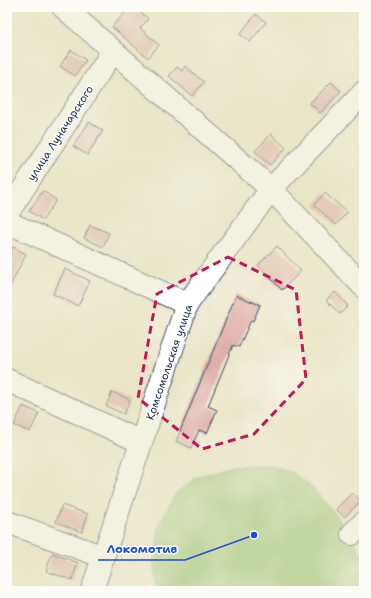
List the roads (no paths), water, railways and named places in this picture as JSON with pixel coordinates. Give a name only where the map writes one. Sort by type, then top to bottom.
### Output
[{"type":"street","points":[[63,7],[271,189],[364,287]]},
{"type":"street","name":"улица Луначарского","points":[[7,214],[113,51]]},
{"type":"street","name":"Комсомольская улица","points":[[92,591],[187,304],[271,189],[364,92]]},
{"type":"street","points":[[7,222],[187,304]]},
{"type":"street","points":[[7,380],[141,442]]},
{"type":"street","points":[[7,522],[104,557]]},
{"type":"place","name":"Локомотив","points":[[254,535]]}]
